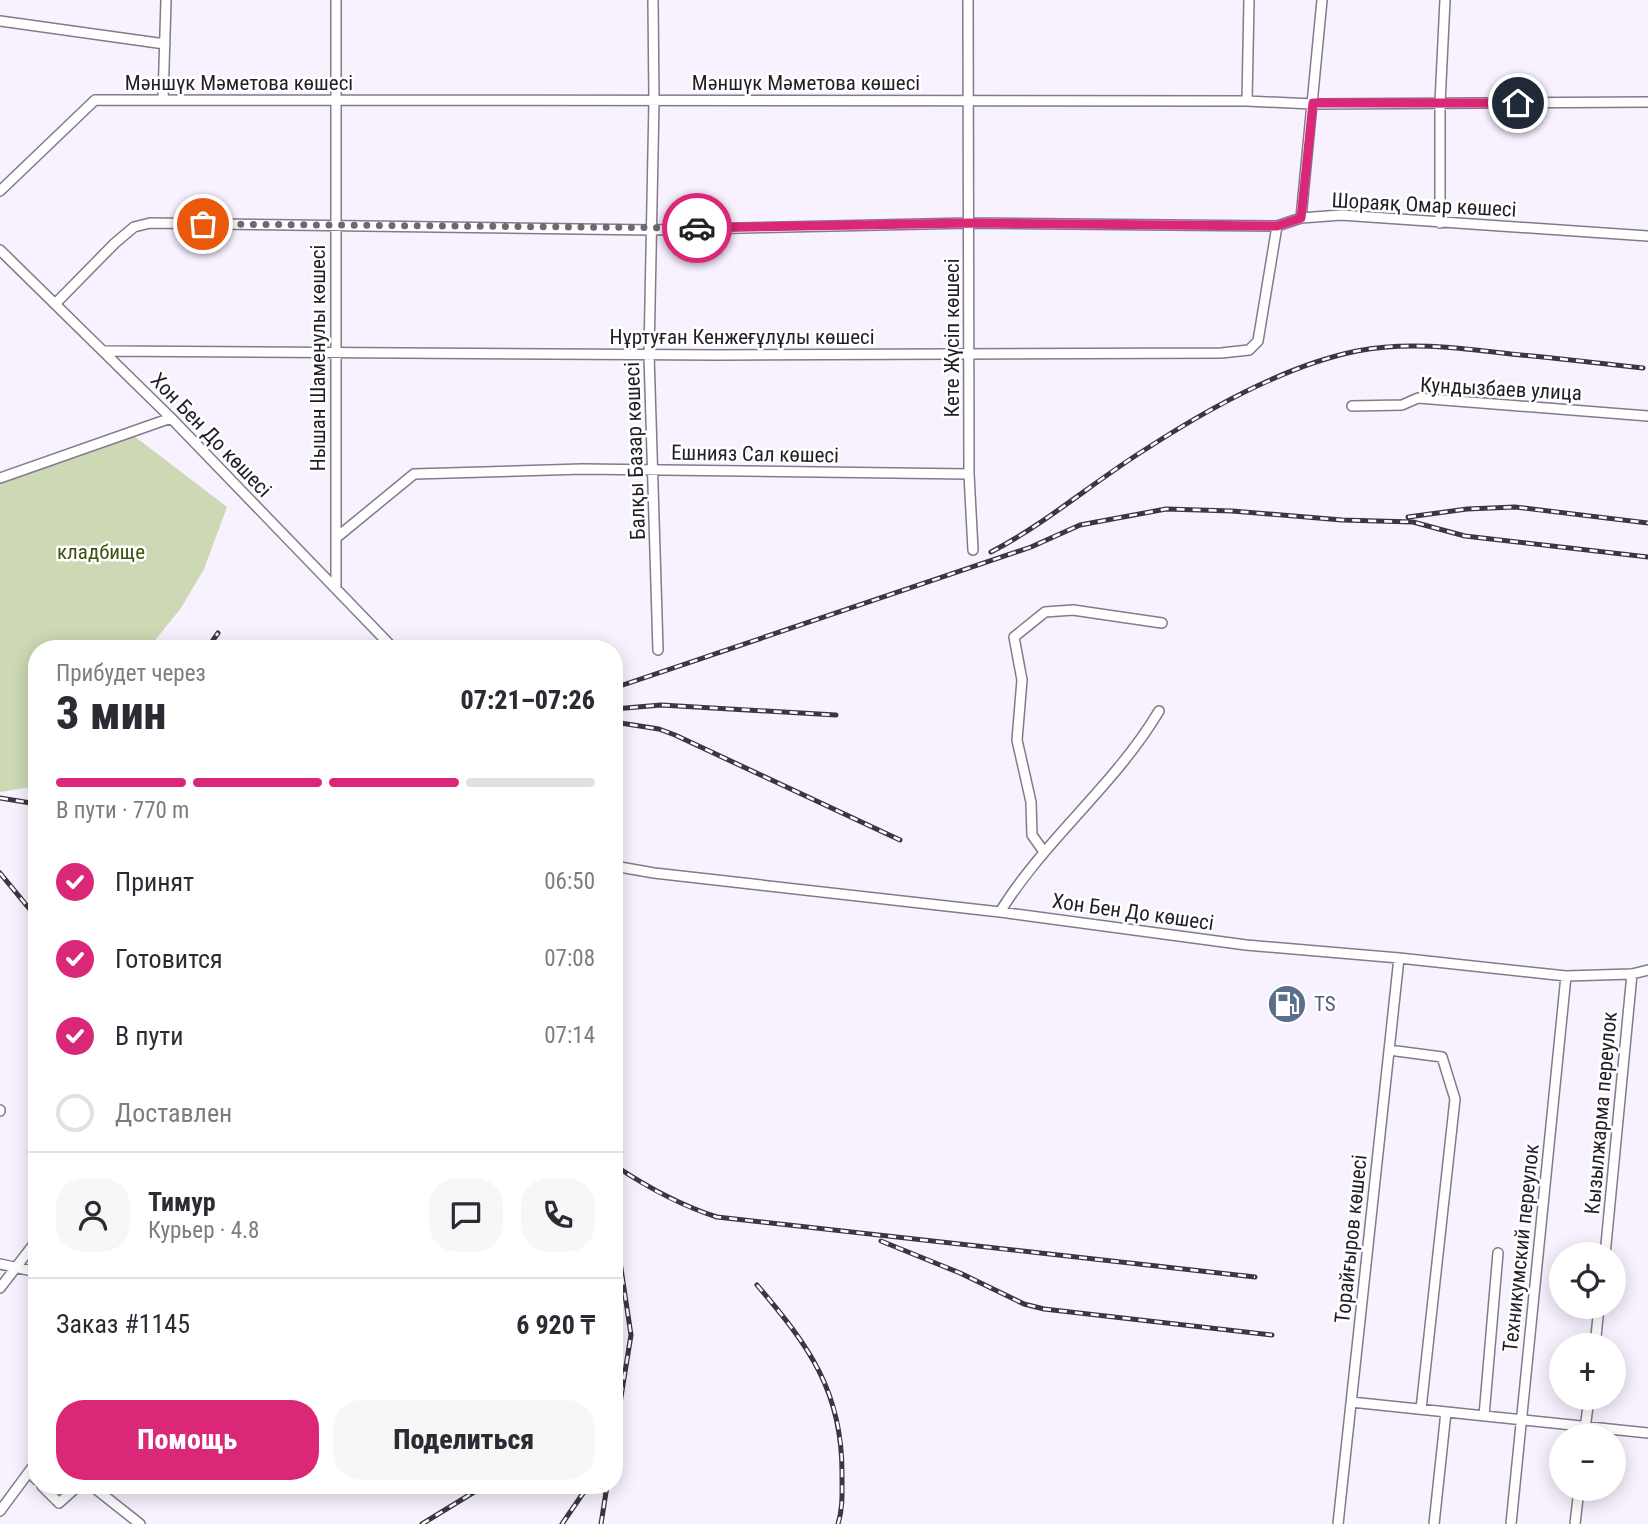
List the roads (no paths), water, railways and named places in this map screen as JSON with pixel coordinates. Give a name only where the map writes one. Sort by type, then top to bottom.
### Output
[{"type":"street","points":[[163,100],[166,0]]},
{"type":"street","name":"Нышан Шаменулы көшесі","points":[[336,0],[336,589]]},
{"type":"street","name":"Балқы Базар көшесі","points":[[653,0],[654,101],[649,354],[658,650]]},
{"type":"street","name":"Кете Жүсіп көшесі","points":[[968,0],[969,474],[973,550]]},
{"type":"street","points":[[1247,101],[1249,0]]},
{"type":"street","points":[[1301,218],[1322,0]]},
{"type":"street","points":[[1440,223],[1440,103],[1445,0]]},
{"type":"street","points":[[0,21],[165,44]]},
{"type":"street","name":"Мәншүк Мәметова көшесі","points":[[0,191],[95,100],[1648,102]]},
{"type":"street","name":"Шораяқ Омар көшесі","points":[[55,304],[115,243],[134,227],[150,223],[651,230],[970,223],[1277,226],[1301,218],[1341,215],[1648,236]]},
{"type":"street","name":"Нұртуған Кенжеғұлұлы көшесі","points":[[105,351],[968,355],[1221,353],[1248,350],[1258,341],[1277,226]]},
{"type":"street","name":"Хон Бен До көшесі","points":[[0,250],[105,351],[385,640]]},
{"type":"street","name":"Кундызбаев улица","points":[[1352,406],[1402,405],[1418,398],[1648,416]]},
{"type":"street","points":[[0,478],[171,418]]},
{"type":"street","name":"Ешнияз Сал көшесі","points":[[336,538],[414,474],[582,469],[969,474]]},
{"type":"street","points":[[1044,852],[1032,835],[1031,802],[1017,740],[1022,681],[1014,637],[1045,612],[1073,610],[1163,623]]},
{"type":"street","points":[[1000,912],[1044,852],[1144,735],[1159,710]]},
{"type":"street","name":"Хон Бен До көшесі","points":[[623,868],[1000,912],[1247,945],[1566,976],[1632,974],[1648,970]]},
{"type":"street","name":"Торайғыров көшесі","points":[[1339,1524],[1399,958]]},
{"type":"street","name":"Кызылжарма переулок","points":[[1606,1242],[1632,974]]},
{"type":"street","name":"Техникумский переулок","points":[[1511,1524],[1566,976]]},
{"type":"street","points":[[1389,1050],[1442,1056],[1455,1099],[1421,1409]]},
{"type":"street","points":[[0,1288],[28,1252]]},
{"type":"street","points":[[1483,1416],[1498,1253]]},
{"type":"street","points":[[0,1264],[28,1270]]},
{"type":"street","points":[[1351,1402],[1549,1425]]},
{"type":"street","points":[[1434,1524],[1446,1412]]},
{"type":"street","points":[[1626,1433],[1648,1433]]},
{"type":"street","points":[[0,1511],[28,1473]]},
{"type":"street","points":[[50,1494],[59,1503],[69,1494]]},
{"type":"street","points":[[102,1494],[140,1524]]},
{"type":"street","points":[[1575,1524],[1578,1501]]},
{"type":"railway","points":[[991,552],[1012,541],[1126,462],[1194,419],[1275,378],[1330,358],[1376,348],[1434,346],[1643,368]]},
{"type":"railway","points":[[1408,517],[1467,509],[1515,507],[1648,523]]},
{"type":"railway","points":[[623,685],[1031,547],[1080,525],[1166,509],[1413,522],[1465,536],[1648,557]]},
{"type":"railway","points":[[213,640],[218,633]]},
{"type":"railway","points":[[623,708],[661,705],[836,715]]},
{"type":"railway","points":[[623,723],[659,729],[675,735],[900,840]]},
{"type":"railway","points":[[0,798],[28,803]]},
{"type":"railway","points":[[0,873],[28,907]]},
{"type":"railway","points":[[623,1171],[664,1195],[717,1217],[1255,1277]]},
{"type":"railway","points":[[881,1241],[960,1273],[1024,1304],[1044,1309],[1272,1335]]},
{"type":"railway","points":[[623,1282],[631,1335],[623,1384]]},
{"type":"railway","points":[[757,1285],[807,1350],[829,1395],[841,1446],[842,1500],[838,1524]]},
{"type":"railway","points":[[422,1524],[471,1494]]},
{"type":"railway","points":[[562,1524],[583,1494]]},
{"type":"railway","points":[[601,1524],[606,1494]]},
{"type":"place","name":"TS","points":[[1287,1004]]},
{"type":"park label","name":"кладбище","points":[[101,552]]}]
